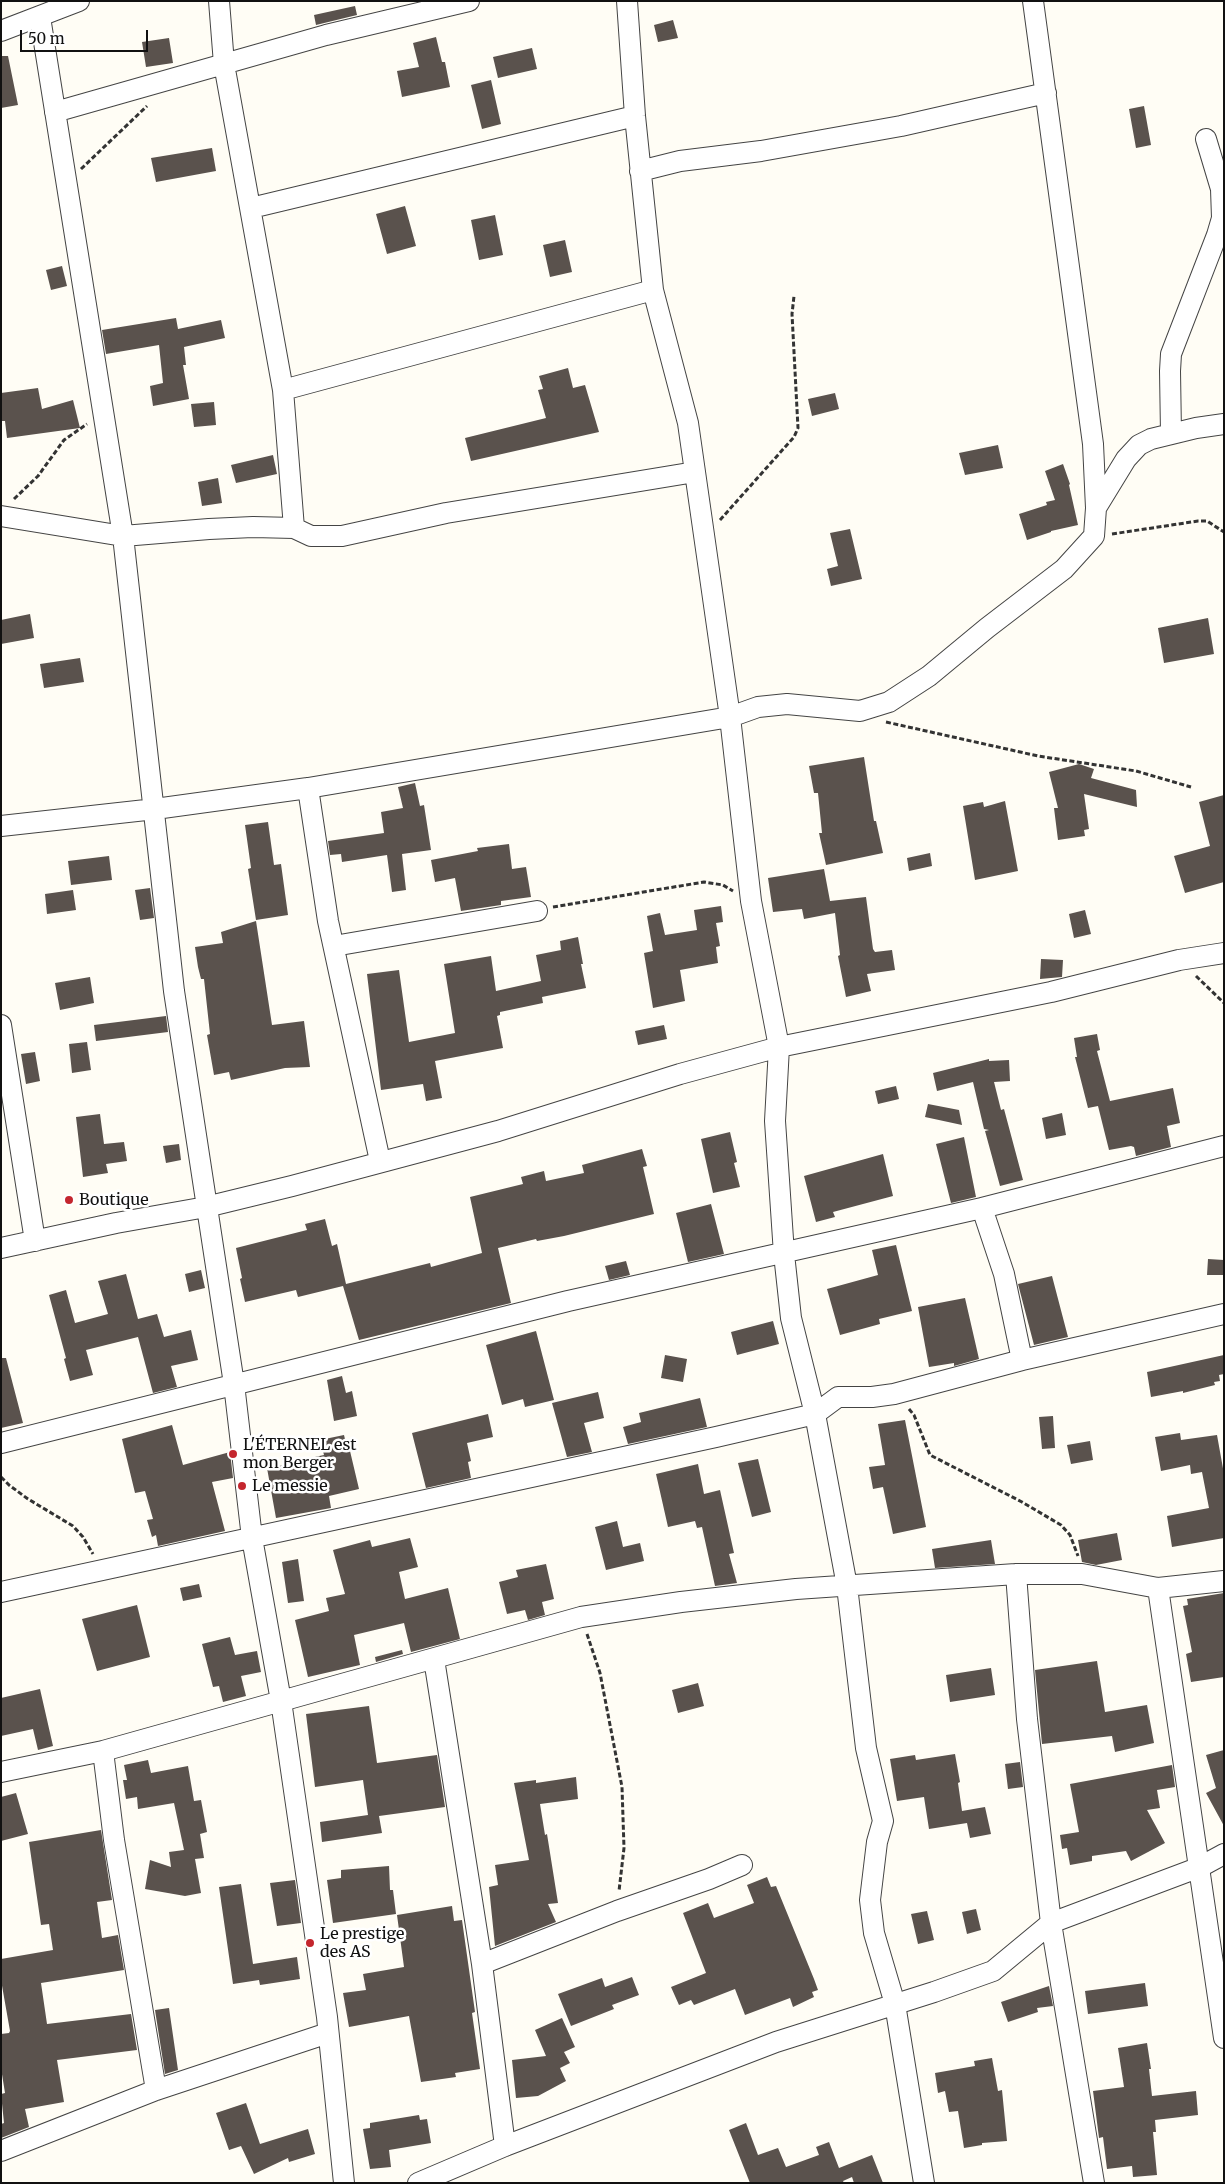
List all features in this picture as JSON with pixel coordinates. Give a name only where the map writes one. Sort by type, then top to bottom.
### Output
[{"type":"street","points":[[1,32],[79,1]]},
{"type":"street","points":[[219,1],[224,64],[283,390],[294,528]]},
{"type":"street","points":[[55,112],[326,35],[469,1]]},
{"type":"street","points":[[627,1],[634,116],[653,290],[688,423],[730,717],[751,901],[780,1047],[775,1120],[784,1254],[791,1318],[815,1414],[847,1586],[866,1748],[883,1821],[877,1842],[870,1900],[874,1933],[895,2004],[920,2182]]},
{"type":"street","points":[[1,826],[155,809],[308,788],[730,717],[758,707],[787,704],[860,711],[889,702],[930,676],[1064,569],[1094,536],[1096,508],[1093,444],[1033,1]]},
{"type":"street","points":[[40,17],[122,536],[155,809],[174,991],[234,1384],[252,1538],[281,1701],[328,2033],[344,2183]]},
{"type":"street","points":[[640,171],[680,161],[761,151],[901,126],[1046,93]]},
{"type":"street","points":[[250,208],[634,116]]},
{"type":"street","points":[[1171,434],[1170,371],[1172,354],[1222,218],[1220,189],[1206,139]]},
{"type":"street","points":[[283,390],[653,290]]},
{"type":"street","points":[[1096,508],[1126,459],[1140,445],[1151,439],[1224,424]]},
{"type":"street","points":[[5,510],[122,536],[253,527],[294,528],[311,536],[342,536],[446,513],[695,472]]},
{"type":"street","points":[[308,788],[334,946],[380,1162]]},
{"type":"street","points":[[334,946],[537,911]]},
{"type":"street","points":[[1,1248],[116,1222],[206,1207],[498,1131],[680,1074],[780,1047],[1051,992],[1179,960],[1224,952]]},
{"type":"street","points":[[1,1025],[35,1241]]},
{"type":"street","points":[[1,1443],[568,1301],[982,1208],[1224,1146]]},
{"type":"street","points":[[982,1208],[1004,1274],[1022,1360]]},
{"type":"street","points":[[1,1592],[815,1414],[838,1397],[872,1397],[894,1394],[1022,1360],[1224,1314]]},
{"type":"street","points":[[1016,1574],[1027,1719],[1051,1923],[1094,2183]]},
{"type":"street","points":[[1,1772],[103,1751],[581,1617],[681,1602],[796,1589],[1016,1574],[1082,1574],[1158,1588],[1224,1581]]},
{"type":"street","points":[[1158,1588],[1224,2038]]},
{"type":"street","points":[[434,1659],[482,1964],[505,2146]]},
{"type":"street","points":[[103,1751],[114,1840],[156,2090]]},
{"type":"street","points":[[418,2183],[505,2146],[776,2042],[993,1970],[1051,1923],[1200,1867],[1224,1854]]},
{"type":"street","points":[[482,1964],[617,1911],[742,1866]]},
{"type":"street","points":[[1,2151],[156,2090],[328,2033]]},
{"type":"path","points":[[66,183],[141,114],[166,81]]},
{"type":"path","points":[[704,537],[794,437],[798,428],[792,314],[794,296]]},
{"type":"path","points":[[5,510],[38,476],[64,440],[103,415]]},
{"type":"path","points":[[1094,536],[1175,526],[1198,521],[1207,521],[1224,532]]},
{"type":"path","points":[[860,711],[880,721],[903,727],[1038,756],[1136,771],[1191,788]]},
{"type":"path","points":[[537,911],[595,898],[704,882],[723,885],[751,901]]},
{"type":"path","points":[[1179,960],[1224,1003]]},
{"type":"path","points":[[894,1394],[914,1415],[930,1454],[935,1459],[1022,1502],[1061,1525],[1070,1535],[1082,1574]]},
{"type":"path","points":[[1,1477],[8,1485],[72,1526],[84,1537],[102,1570]]},
{"type":"path","points":[[581,1617],[600,1673],[622,1787],[624,1848],[617,1911]]},
{"type":"building","points":[[355,6],[357,15],[316,25],[314,15]]},
{"type":"building","points":[[673,20],[678,38],[658,42],[654,25]]},
{"type":"building","points":[[436,37],[442,62],[445,62],[450,87],[402,97],[397,71],[419,67],[413,43]]},
{"type":"building","points":[[169,38],[173,63],[146,67],[142,42]]},
{"type":"building","points":[[532,48],[537,69],[498,78],[493,57]]},
{"type":"building","points":[[1,56],[8,56],[18,105],[1,108]]},
{"type":"building","points":[[491,80],[501,124],[482,129],[471,85]]},
{"type":"building","points":[[1144,106],[1151,145],[1136,148],[1129,109]]},
{"type":"building","points":[[212,148],[216,171],[156,182],[151,158]]},
{"type":"building","points":[[405,206],[416,246],[387,254],[376,214]]},
{"type":"building","points":[[495,215],[503,255],[479,260],[471,220]]},
{"type":"building","points":[[565,240],[572,272],[550,277],[543,245]]},
{"type":"building","points":[[62,266],[67,286],[51,290],[46,270]]},
{"type":"building","points":[[176,318],[178,329],[221,320],[225,338],[184,347],[186,365],[183,365],[189,399],[153,406],[150,386],[163,383],[159,345],[106,354],[102,330]]},
{"type":"building","points":[[568,368],[573,388],[585,385],[599,432],[471,461],[465,438],[546,418],[538,390],[543,389],[539,376]]},
{"type":"building","points":[[38,388],[42,409],[73,400],[80,428],[7,438],[5,421],[1,421],[1,393]]},
{"type":"building","points":[[835,393],[839,409],[812,416],[808,399]]},
{"type":"building","points":[[214,402],[216,425],[194,427],[191,404]]},
{"type":"building","points":[[998,445],[1003,468],[965,475],[959,453]]},
{"type":"building","points":[[273,455],[277,474],[236,483],[231,465]]},
{"type":"building","points":[[1063,464],[1070,484],[1078,525],[1051,531],[1027,540],[1019,514],[1047,505],[1046,502],[1055,500],[1045,471]]},
{"type":"building","points":[[218,478],[222,503],[202,506],[198,482]]},
{"type":"building","points":[[850,529],[862,579],[831,586],[827,569],[838,566],[830,533]]},
{"type":"building","points":[[30,614],[34,638],[1,644],[1,620]]},
{"type":"building","points":[[1208,618],[1214,654],[1164,663],[1158,628]]},
{"type":"building","points":[[80,658],[84,682],[44,688],[40,664]]},
{"type":"building","points":[[864,757],[874,821],[876,821],[883,853],[826,865],[819,833],[822,833],[818,793],[814,793],[809,766]]},
{"type":"building","points":[[1079,764],[1094,769],[1091,778],[1136,790],[1137,807],[1084,794],[1089,829],[1084,830],[1085,836],[1058,840],[1054,808],[1058,808],[1049,772]]},
{"type":"building","points":[[415,783],[420,806],[424,805],[431,850],[402,854],[406,890],[392,892],[387,855],[342,862],[341,854],[330,855],[328,841],[384,833],[381,812],[403,808],[398,787]]},
{"type":"building","points":[[1224,795],[1224,882],[1185,893],[1174,856],[1210,846],[1199,802]]},
{"type":"building","points":[[1005,801],[1018,871],[975,880],[963,806],[983,802],[984,807]]},
{"type":"building","points":[[268,822],[274,865],[281,864],[288,915],[256,920],[248,869],[251,868],[245,825]]},
{"type":"building","points":[[509,844],[512,869],[526,867],[531,897],[501,901],[501,905],[461,911],[455,878],[435,882],[431,860],[478,851],[477,848]]},
{"type":"building","points":[[930,853],[932,866],[909,871],[907,858]]},
{"type":"building","points":[[109,856],[112,880],[71,885],[68,861]]},
{"type":"building","points":[[824,869],[830,901],[866,897],[873,949],[875,952],[892,950],[895,970],[867,974],[871,991],[846,997],[838,956],[840,955],[835,913],[804,919],[802,909],[773,912],[768,878]]},
{"type":"building","points":[[150,888],[154,918],[140,920],[135,890]]},
{"type":"building","points":[[73,890],[76,910],[47,914],[45,894]]},
{"type":"building","points":[[721,906],[723,922],[716,923],[720,946],[716,947],[718,963],[680,970],[685,1001],[653,1008],[644,953],[653,951],[647,916],[660,913],[665,935],[697,930],[694,910]]},
{"type":"building","points":[[1085,910],[1091,934],[1074,938],[1069,914]]},
{"type":"building","points":[[256,921],[272,1025],[304,1021],[310,1067],[285,1068],[231,1080],[229,1072],[214,1075],[207,1035],[210,1034],[204,979],[201,979],[195,947],[223,943],[221,932]]},
{"type":"building","points":[[578,937],[586,988],[542,997],[543,1003],[500,1012],[500,1015],[497,1016],[503,1048],[435,1061],[442,1098],[426,1101],[423,1084],[381,1090],[367,974],[399,970],[409,1042],[455,1033],[444,964],[491,956],[496,991],[541,981],[536,955],[561,950],[560,941]]},
{"type":"building","points":[[1041,959],[1063,960],[1062,977],[1040,979]]},
{"type":"building","points":[[90,977],[94,1003],[60,1010],[55,983]]},
{"type":"building","points":[[166,1016],[168,1032],[96,1041],[94,1025]]},
{"type":"building","points":[[664,1025],[667,1039],[638,1045],[635,1031]]},
{"type":"building","points":[[1097,1034],[1100,1050],[1097,1051],[1110,1101],[1173,1088],[1180,1123],[1167,1126],[1171,1147],[1136,1156],[1134,1147],[1131,1146],[1109,1150],[1098,1106],[1088,1108],[1075,1057],[1077,1057],[1074,1038]]},
{"type":"building","points":[[87,1042],[91,1070],[72,1073],[69,1044]]},
{"type":"building","points":[[35,1052],[40,1081],[26,1084],[21,1054]]},
{"type":"building","points":[[989,1059],[989,1061],[1009,1060],[1010,1081],[994,1082],[1001,1110],[1004,1109],[1023,1180],[1000,1186],[985,1131],[989,1130],[984,1129],[973,1082],[937,1091],[933,1073]]},
{"type":"building","points":[[896,1086],[899,1099],[878,1104],[875,1091]]},
{"type":"building","points":[[928,1104],[959,1110],[962,1125],[925,1117]]},
{"type":"building","points":[[1062,1113],[1066,1135],[1046,1139],[1042,1118]]},
{"type":"building","points":[[100,1114],[104,1144],[124,1142],[127,1161],[106,1164],[108,1173],[83,1177],[76,1117]]},
{"type":"building","points":[[730,1132],[737,1162],[734,1163],[740,1187],[713,1193],[701,1139]]},
{"type":"building","points":[[964,1137],[976,1197],[951,1203],[936,1144]]},
{"type":"building","points":[[179,1144],[181,1160],[166,1163],[163,1146]]},
{"type":"building","points":[[642,1149],[647,1166],[643,1167],[654,1214],[564,1236],[537,1241],[536,1239],[498,1248],[511,1303],[359,1340],[343,1286],[298,1297],[296,1290],[245,1302],[236,1248],[307,1230],[305,1224],[325,1219],[332,1246],[337,1244],[346,1284],[430,1263],[431,1267],[482,1253],[470,1197],[523,1184],[521,1177],[544,1171],[546,1181],[584,1173],[582,1165]]},
{"type":"building","points":[[883,1154],[893,1196],[833,1212],[835,1217],[816,1222],[804,1176]]},
{"type":"building","points":[[711,1204],[724,1254],[688,1262],[676,1213]]},
{"type":"building","points":[[896,1245],[912,1311],[879,1319],[880,1324],[840,1335],[827,1289],[878,1275],[872,1250]]},
{"type":"building","points":[[1208,1259],[1224,1260],[1224,1275],[1207,1275]]},
{"type":"building","points":[[626,1261],[630,1275],[609,1280],[605,1266]]},
{"type":"building","points":[[201,1270],[205,1288],[189,1292],[185,1274]]},
{"type":"building","points":[[126,1274],[138,1319],[157,1314],[164,1337],[191,1330],[198,1360],[171,1366],[177,1387],[153,1393],[138,1337],[86,1350],[93,1375],[70,1381],[64,1359],[66,1358],[49,1295],[66,1290],[75,1323],[108,1314],[98,1281]]},
{"type":"building","points":[[1052,1276],[1068,1337],[1034,1345],[1018,1284]]},
{"type":"building","points":[[965,1298],[979,1359],[954,1366],[954,1363],[929,1367],[918,1307]]},
{"type":"building","points":[[773,1321],[779,1344],[737,1355],[731,1332]]},
{"type":"building","points":[[536,1331],[554,1400],[525,1407],[523,1399],[502,1405],[486,1345]]},
{"type":"building","points":[[665,1355],[687,1359],[683,1382],[661,1378]]},
{"type":"building","points":[[1224,1355],[1224,1374],[1219,1375],[1220,1381],[1214,1382],[1215,1385],[1183,1393],[1183,1391],[1151,1397],[1147,1372]]},
{"type":"building","points":[[1,1358],[6,1358],[23,1423],[1,1428]]},
{"type":"building","points":[[342,1376],[346,1393],[352,1391],[357,1416],[334,1421],[327,1380]]},
{"type":"building","points":[[598,1392],[604,1418],[584,1423],[592,1452],[567,1457],[552,1403]]},
{"type":"building","points":[[700,1398],[707,1427],[628,1444],[623,1427],[641,1422],[639,1413]]},
{"type":"building","points":[[488,1414],[493,1437],[467,1443],[471,1461],[468,1462],[471,1478],[426,1488],[412,1433]]},
{"type":"building","points":[[1053,1416],[1055,1448],[1042,1449],[1039,1417]]},
{"type":"building","points":[[905,1420],[926,1527],[893,1534],[883,1487],[873,1489],[869,1467],[885,1465],[878,1424]]},
{"type":"building","points":[[172,1425],[183,1465],[230,1452],[233,1478],[212,1482],[225,1531],[158,1546],[156,1535],[152,1537],[147,1520],[153,1519],[145,1491],[135,1493],[122,1439]]},
{"type":"building","points":[[1180,1433],[1181,1440],[1217,1435],[1224,1474],[1224,1538],[1172,1547],[1167,1516],[1209,1508],[1202,1472],[1191,1474],[1190,1465],[1161,1471],[1155,1437]]},
{"type":"building","points":[[344,1435],[359,1489],[329,1496],[331,1508],[276,1518],[267,1468],[301,1462],[301,1460],[324,1455],[320,1440]]},
{"type":"building","points":[[1090,1441],[1093,1460],[1071,1464],[1067,1445]]},
{"type":"building","points":[[758,1459],[771,1512],[752,1517],[738,1463]]},
{"type":"building","points":[[698,1464],[704,1494],[720,1490],[734,1553],[729,1554],[737,1583],[715,1586],[702,1527],[697,1528],[695,1521],[668,1527],[656,1474]]},
{"type":"building","points":[[617,1521],[623,1547],[640,1543],[644,1561],[606,1570],[595,1527]]},
{"type":"building","points":[[1117,1533],[1122,1560],[1096,1565],[1082,1562],[1078,1540]]},
{"type":"building","points":[[410,1538],[418,1567],[399,1572],[405,1599],[448,1588],[460,1639],[411,1652],[404,1623],[354,1635],[360,1665],[308,1677],[295,1620],[329,1611],[326,1598],[345,1594],[333,1550],[370,1540],[372,1547]]},
{"type":"building","points":[[991,1540],[995,1564],[935,1568],[932,1549]]},
{"type":"building","points":[[298,1559],[304,1601],[288,1603],[282,1562]]},
{"type":"building","points":[[546,1564],[554,1599],[542,1602],[545,1615],[528,1620],[525,1610],[507,1614],[499,1582],[518,1577],[516,1570]]},
{"type":"building","points":[[199,1584],[202,1597],[183,1601],[180,1588]]},
{"type":"building","points":[[1224,1593],[1224,1677],[1191,1682],[1186,1654],[1192,1652],[1183,1606],[1188,1605],[1187,1599]]},
{"type":"building","points":[[137,1605],[150,1657],[97,1671],[82,1619]]},
{"type":"building","points":[[230,1637],[235,1655],[257,1651],[261,1672],[241,1676],[246,1696],[223,1702],[219,1686],[213,1687],[202,1644]]},
{"type":"building","points":[[402,1650],[403,1654],[376,1662],[375,1657]]},
{"type":"building","points":[[1097,1661],[1105,1712],[1147,1705],[1154,1743],[1115,1752],[1112,1736],[1042,1744],[1035,1670]]},
{"type":"building","points":[[991,1668],[995,1695],[950,1702],[946,1675]]},
{"type":"building","points":[[698,1683],[704,1706],[678,1713],[672,1690]]},
{"type":"building","points":[[40,1689],[53,1746],[38,1750],[33,1729],[1,1736],[1,1698]]},
{"type":"building","points":[[369,1706],[377,1763],[437,1755],[445,1807],[379,1816],[382,1833],[322,1842],[320,1822],[368,1815],[363,1780],[315,1787],[306,1714]]},
{"type":"building","points":[[1224,1750],[1224,1826],[1206,1793],[1216,1788],[1206,1755]]},
{"type":"building","points":[[955,1754],[960,1782],[958,1783],[962,1811],[985,1807],[991,1834],[970,1838],[967,1823],[929,1829],[924,1797],[897,1801],[890,1759],[915,1755],[916,1760]]},
{"type":"building","points":[[148,1760],[151,1773],[188,1766],[194,1801],[201,1800],[207,1832],[200,1834],[204,1858],[195,1859],[201,1893],[185,1896],[145,1889],[150,1860],[171,1867],[169,1852],[184,1850],[174,1803],[138,1809],[137,1797],[126,1799],[123,1780],[127,1780],[124,1765]]},
{"type":"building","points":[[1020,1762],[1023,1787],[1008,1789],[1005,1764]]},
{"type":"building","points":[[1172,1765],[1175,1787],[1157,1790],[1160,1808],[1147,1810],[1165,1843],[1131,1861],[1126,1851],[1092,1856],[1092,1861],[1070,1865],[1067,1848],[1062,1849],[1060,1835],[1079,1832],[1070,1784]]},
{"type":"building","points":[[576,1777],[578,1799],[540,1804],[545,1835],[547,1834],[558,1903],[548,1904],[556,1922],[495,1946],[489,1887],[498,1885],[495,1865],[529,1860],[514,1783],[536,1780],[536,1783]]},
{"type":"building","points":[[16,1793],[28,1834],[1,1841],[1,1797]]},
{"type":"building","points":[[101,1830],[112,1900],[97,1902],[102,1938],[118,1935],[124,1970],[41,1983],[47,2024],[131,2014],[137,2050],[57,2060],[64,2102],[25,2109],[29,2127],[1,2138],[1,2124],[4,2123],[1,2094],[5,2093],[1,2068],[1,2034],[9,2033],[10,2031],[1,1980],[1,1959],[53,1950],[49,1924],[41,1925],[29,1842]]},
{"type":"building","points":[[389,1866],[390,1890],[393,1890],[396,1914],[333,1923],[327,1880],[341,1878],[341,1870]]},
{"type":"building","points":[[767,1877],[771,1887],[776,1886],[814,1979],[818,1990],[812,1992],[814,1997],[793,2007],[790,1998],[745,2015],[735,1989],[694,2005],[691,2000],[679,2005],[671,1987],[706,1973],[683,1913],[708,1903],[714,1918],[754,1903],[747,1885]]},
{"type":"building","points":[[295,1880],[301,1923],[277,1926],[270,1883]]},
{"type":"building","points":[[241,1884],[253,1964],[297,1957],[300,1979],[260,1985],[259,1980],[233,1984],[219,1887]]},
{"type":"building","points":[[452,1906],[454,1921],[462,1920],[475,2012],[472,2013],[480,2069],[455,2073],[456,2077],[421,2082],[409,2016],[349,2027],[343,1993],[366,1990],[363,1974],[404,1967],[397,1915]]},
{"type":"building","points":[[976,1909],[981,1930],[967,1934],[962,1912]]},
{"type":"building","points":[[927,1911],[934,1940],[918,1944],[911,1914]]},
{"type":"building","points":[[632,1977],[639,1995],[612,2005],[614,2009],[571,2026],[558,1994],[602,1978],[605,1987]]},
{"type":"building","points":[[1145,1983],[1148,2006],[1088,2014],[1085,1991]]},
{"type":"building","points":[[1049,1986],[1053,2006],[1037,2008],[1038,2012],[1008,2022],[1001,2002]]},
{"type":"building","points":[[169,2008],[178,2070],[165,2074],[155,2010]]},
{"type":"building","points":[[562,2018],[575,2047],[564,2052],[570,2063],[560,2068],[566,2081],[538,2096],[516,2098],[512,2060],[546,2056],[535,2030]]},
{"type":"building","points":[[1147,2043],[1151,2069],[1149,2069],[1152,2096],[1196,2091],[1198,2115],[1155,2120],[1156,2132],[1153,2132],[1157,2175],[1133,2177],[1132,2166],[1107,2169],[1103,2137],[1099,2138],[1093,2091],[1124,2087],[1118,2048]]},
{"type":"building","points":[[992,2058],[998,2091],[1002,2090],[1007,2141],[982,2143],[982,2145],[964,2148],[958,2111],[949,2112],[945,2091],[938,2093],[935,2073],[975,2066],[974,2061]]},
{"type":"building","points":[[246,2103],[260,2144],[308,2129],[315,2154],[289,2162],[288,2158],[254,2174],[241,2146],[229,2150],[216,2113]]},
{"type":"building","points":[[419,2115],[420,2120],[427,2119],[431,2143],[389,2150],[391,2167],[370,2169],[363,2129],[370,2128],[370,2123]]},
{"type":"building","points":[[746,2123],[758,2155],[778,2148],[786,2167],[819,2155],[816,2147],[829,2142],[839,2168],[872,2155],[883,2183],[854,2183],[852,2177],[843,2181],[844,2183],[750,2183],[729,2130]]},
{"type":"place","name":"Boutique","points":[[69,1200]]},
{"type":"place","name":"L'ÉTERNEL est mon Berger","points":[[233,1454]]},
{"type":"place","name":"Le messie","points":[[242,1486]]},
{"type":"place","name":"Le prestige des AS","points":[[310,1943]]}]
